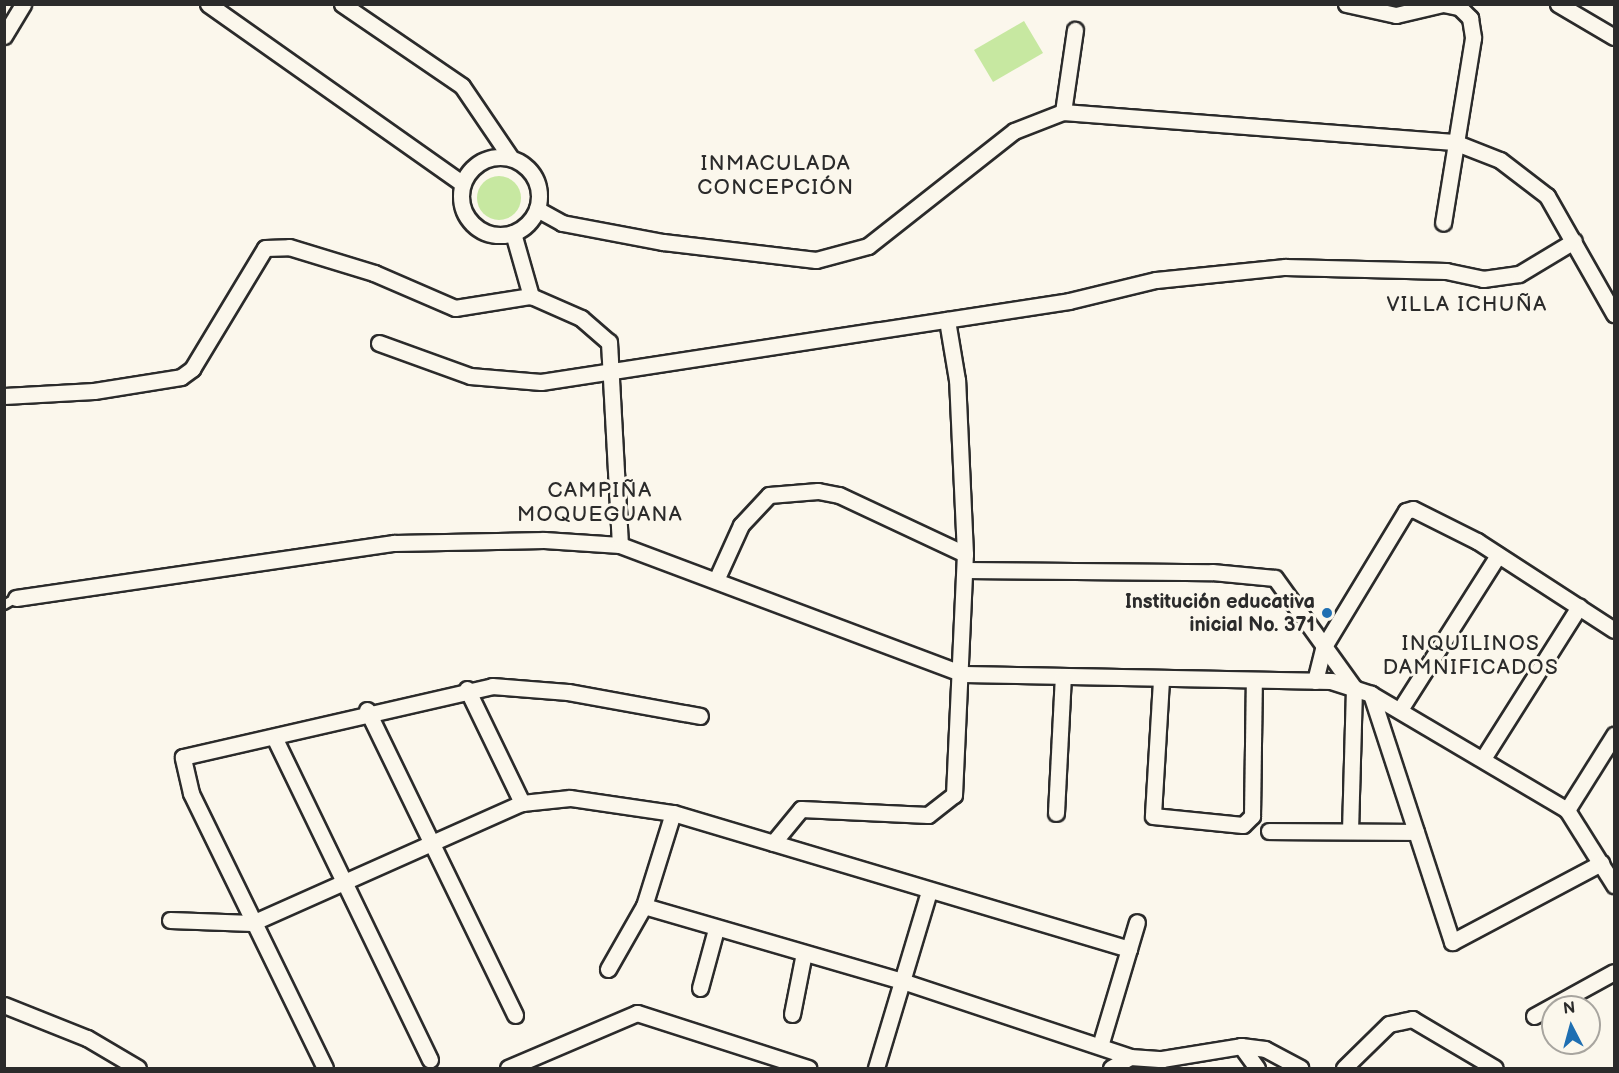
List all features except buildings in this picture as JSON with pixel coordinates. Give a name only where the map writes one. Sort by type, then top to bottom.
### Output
[{"type":"street","points":[[4,36],[23,4]]},
{"type":"street","points":[[208,4],[462,183]]},
{"type":"street","points":[[342,4],[462,86],[511,158],[532,173],[537,208],[562,224],[663,242],[816,260],[849,254],[868,246],[1014,131],[1063,112],[1454,142],[1500,160],[1546,196],[1614,314]]},
{"type":"street","points":[[1346,4],[1396,15],[1442,4],[1459,7],[1470,18],[1473,38],[1454,142],[1443,223]]},
{"type":"street","points":[[1558,4],[1614,37]]},
{"type":"street","points":[[1063,112],[1075,30]]},
{"type":"street","points":[[511,158],[482,161],[462,183],[462,208],[477,228],[513,232]]},
{"type":"street","points":[[513,232],[537,208]]},
{"type":"street","points":[[513,232],[531,296]]},
{"type":"street","points":[[380,343],[470,376],[540,382],[947,320],[1156,280],[1285,267],[1446,271],[1483,279],[1519,274],[1574,241]]},
{"type":"street","points":[[4,396],[94,391],[181,376],[192,369],[256,255],[276,246],[374,273],[455,308],[531,296],[581,318],[609,342],[620,545]]},
{"type":"street","points":[[773,843],[801,809],[928,815],[954,795],[964,674],[966,554],[957,380],[947,320]]},
{"type":"street","points":[[717,578],[741,525],[769,495],[818,491],[839,495],[966,554]]},
{"type":"street","points":[[1315,681],[1323,648],[1406,511],[1419,509],[1498,555],[1614,630]]},
{"type":"street","points":[[10,601],[394,543],[544,540],[620,545],[717,578],[964,674],[1161,680],[1315,681],[1354,688],[1401,708],[1567,810],[1614,885]]},
{"type":"street","points":[[1401,708],[1498,555]]},
{"type":"street","points":[[965,570],[1266,575],[1281,582],[1323,648],[1354,688],[1350,830]]},
{"type":"street","points":[[1484,757],[1579,607]]},
{"type":"street","points":[[1056,813],[1063,676]]},
{"type":"street","points":[[1161,680],[1153,816],[1243,825],[1252,816],[1254,680]]},
{"type":"street","points":[[467,689],[522,803]]},
{"type":"street","points":[[325,1068],[252,923],[191,793],[183,757],[275,739],[367,710],[467,689],[568,692],[700,716]]},
{"type":"street","points":[[1371,694],[1452,942],[1601,863]]},
{"type":"street","points":[[367,710],[515,1015]]},
{"type":"street","points":[[1567,810],[1614,735]]},
{"type":"street","points":[[275,739],[343,886],[430,1059]]},
{"type":"street","points":[[170,920],[252,923],[343,886],[522,803],[570,798],[673,813],[1129,949]]},
{"type":"street","points":[[608,969],[644,906],[673,813]]},
{"type":"street","points":[[1269,831],[1416,832]]},
{"type":"street","points":[[876,1068],[899,980],[929,891]]},
{"type":"street","points":[[644,906],[716,929],[899,980],[1130,1057],[1162,1059],[1241,1046],[1265,1048],[1300,1068]]},
{"type":"street","points":[[1100,1046],[1137,922]]},
{"type":"street","points":[[700,988],[716,929]]},
{"type":"street","points":[[792,1014],[804,953]]},
{"type":"street","points":[[1534,1016],[1614,972]]},
{"type":"street","points":[[4,1005],[87,1038],[138,1068]]},
{"type":"street","points":[[508,1068],[637,1013],[808,1068]]},
{"type":"street","points":[[1344,1068],[1389,1024],[1412,1019],[1495,1068]]},
{"type":"street","points":[[1241,1046],[1257,1068]]},
{"type":"street","points":[[1110,1068],[1130,1057]]},
{"type":"green space","points":[[1024,21],[1043,53],[993,82],[974,50]]},
{"type":"green space","points":[[499,176],[514,183],[521,198],[514,213],[499,220],[484,213],[477,198],[484,183]]},
{"type":"place","name":"Institución educativa inicial No. 371","points":[[1327,613]]},
{"type":"district","name":"INMACULADA CONCEPCIÓN","points":[[776,176]]},
{"type":"district","name":"VILLA ICHUÑA","points":[[1467,305]]},
{"type":"district","name":"CAMPIÑA MOQUEGUANA","points":[[600,503]]},
{"type":"district","name":"INQUILINOS DAMNIFICADOS","points":[[1471,656]]}]
